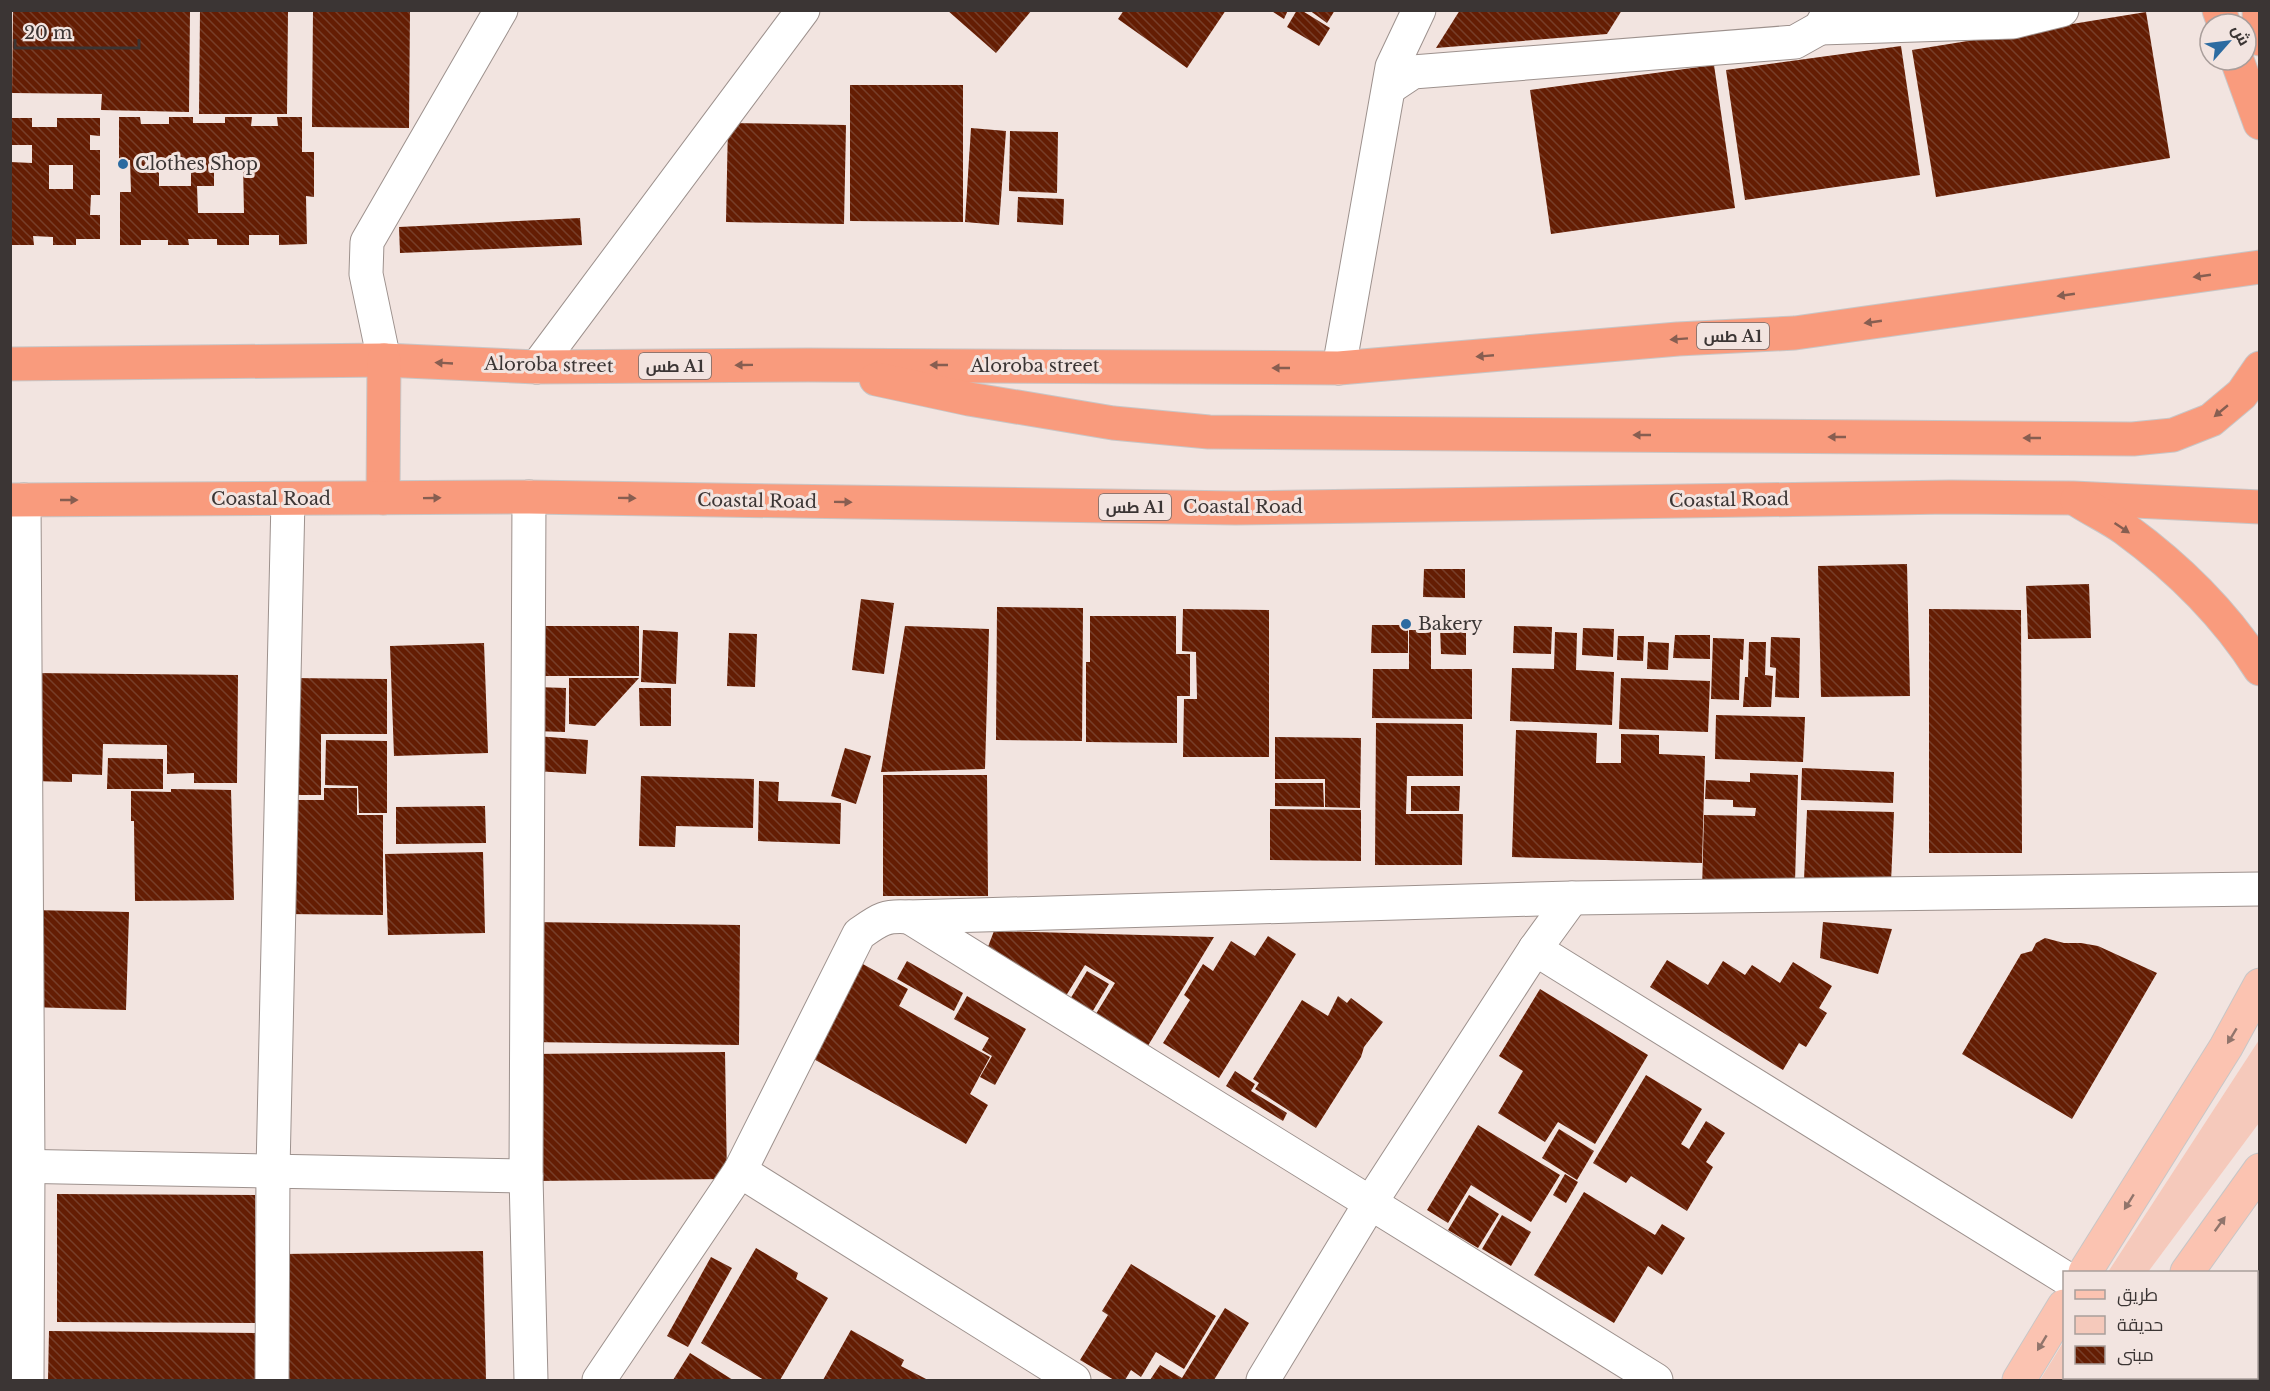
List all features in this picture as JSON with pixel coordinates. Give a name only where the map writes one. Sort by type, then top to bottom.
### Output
[{"type":"highway","points":[[2259,10],[2259,39]]},
{"type":"highway","points":[[2241,72],[2259,123]]},
{"type":"highway","name":"طس A1","points":[[1339,368],[1678,339],[1795,333],[2259,267]]},
{"type":"highway","name":"Aloroba street","points":[[10,364],[384,360],[537,367],[808,364],[1339,368]]},
{"type":"highway","points":[[383,498],[384,360]]},
{"type":"highway","points":[[808,364],[969,399],[1113,423],[1209,432],[2133,439],[2173,435],[2211,420],[2242,394],[2259,368]]},
{"type":"highway","name":"Coastal Road","points":[[17,500],[529,497],[1236,508],[1938,497],[2073,498],[2259,507]]},
{"type":"highway","points":[[2073,498],[2123,528],[2170,565],[2212,606],[2249,652],[2259,669]]},
{"type":"main road","points":[[2086,1271],[2226,1047],[2248,1009],[2259,984]]},
{"type":"main road","points":[[2188,1271],[2259,1170]]},
{"type":"main road","points":[[2019,1380],[2063,1308]]},
{"type":"street","points":[[384,360],[366,274],[367,242],[501,10]]},
{"type":"street","points":[[537,367],[803,10]]},
{"type":"street","points":[[1339,368],[1392,67],[1419,10]]},
{"type":"street","points":[[1389,88],[1413,72],[1795,42],[1825,19],[2013,22],[2062,10]]},
{"type":"street","points":[[529,497],[526,1176],[531,1380]]},
{"type":"street","points":[[272,1380],[273,1170],[288,499]]},
{"type":"street","points":[[17,500],[19,1166],[27,1380]]},
{"type":"street","points":[[599,1380],[740,1171],[860,934],[880,919],[890,916],[1572,898],[2259,889]]},
{"type":"street","points":[[1263,1380],[1371,1202],[1535,949],[1572,898]]},
{"type":"street","points":[[909,917],[1656,1380]]},
{"type":"street","points":[[1535,949],[2063,1276]]},
{"type":"street","points":[[19,1166],[526,1176]]},
{"type":"street","points":[[740,1171],[1074,1380]]},
{"type":"green space","points":[[2259,1040],[2259,1123],[2149,1271],[2109,1271]]},
{"type":"green space","points":[[2063,1343],[2063,1379],[2077,1379],[2040,1380]]},
{"type":"building","points":[[13,10],[190,10],[189,112],[101,110],[102,94],[12,93]]},
{"type":"building","points":[[200,10],[288,10],[287,114],[199,114]]},
{"type":"building","points":[[313,10],[410,10],[409,128],[312,127]]},
{"type":"building","points":[[947,10],[1032,10],[996,53]]},
{"type":"building","points":[[1124,10],[1226,10],[1187,68],[1118,19]]},
{"type":"building","points":[[1270,10],[1288,10],[1284,19]]},
{"type":"building","points":[[1297,10],[1301,10],[1330,28],[1319,46],[1287,27]]},
{"type":"building","points":[[1309,10],[1335,10],[1327,23]]},
{"type":"building","points":[[1460,10],[1622,10],[1607,34],[1436,48]]},
{"type":"building","points":[[2146,12],[2170,158],[1936,197],[1912,50]]},
{"type":"building","points":[[1901,46],[1920,175],[1745,200],[1726,70]]},
{"type":"building","points":[[1714,65],[1735,208],[1551,234],[1530,90]]},
{"type":"building","points":[[850,85],[963,85],[963,222],[850,221]]},
{"type":"building","points":[[119,117],[140,117],[141,124],[169,124],[169,117],[193,117],[193,123],[225,123],[225,117],[252,117],[251,126],[278,126],[277,117],[302,117],[302,152],[314,152],[314,197],[306,196],[307,244],[279,245],[279,235],[249,235],[249,245],[217,245],[217,239],[188,239],[189,245],[168,245],[168,240],[141,240],[141,245],[120,245],[120,192],[131,192],[130,160],[119,160]],"holes":[[[214,164],[243,164],[244,213],[198,213],[197,186],[214,186]],[[159,165],[191,165],[191,186],[159,186]]]},
{"type":"building","points":[[10,118],[32,118],[32,127],[57,127],[57,118],[100,118],[100,136],[90,135],[90,150],[100,150],[100,195],[91,195],[90,215],[100,215],[100,239],[76,239],[76,245],[53,245],[53,237],[33,236],[34,245],[10,245],[10,162],[32,163],[32,145],[10,145]],"holes":[[[49,165],[73,165],[73,189],[49,189]]]},
{"type":"building","points":[[728,123],[846,125],[844,224],[726,222]]},
{"type":"building","points":[[971,128],[1006,131],[999,225],[965,222]]},
{"type":"building","points":[[1010,131],[1058,132],[1057,193],[1009,191]]},
{"type":"building","points":[[1018,197],[1064,199],[1063,225],[1017,222]]},
{"type":"building","points":[[580,218],[582,245],[400,253],[399,227]]},
{"type":"building","points":[[1907,564],[1910,696],[1821,697],[1818,566]]},
{"type":"building","points":[[1424,569],[1465,569],[1465,598],[1423,597]]},
{"type":"building","points":[[2089,584],[2091,638],[2028,639],[2026,586]]},
{"type":"building","points":[[861,599],[894,603],[884,674],[852,670]]},
{"type":"building","points":[[997,607],[1083,608],[1082,741],[996,740]]},
{"type":"building","points":[[1183,609],[1269,610],[1269,757],[1183,757],[1184,699],[1197,699],[1196,652],[1182,651]]},
{"type":"building","points":[[1929,609],[2021,610],[2022,853],[1929,853]]},
{"type":"building","points":[[1090,616],[1176,616],[1176,654],[1190,654],[1190,696],[1177,696],[1177,743],[1086,742],[1086,662],[1090,662]]},
{"type":"building","points":[[1372,625],[1408,625],[1408,653],[1371,653]]},
{"type":"building","points":[[538,626],[639,626],[639,676],[538,676]]},
{"type":"building","points":[[905,626],[989,629],[985,769],[881,772]]},
{"type":"building","points":[[1514,626],[1552,627],[1551,654],[1513,653]]},
{"type":"building","points":[[1440,627],[1466,627],[1466,655],[1441,654]]},
{"type":"building","points":[[1583,628],[1614,629],[1613,657],[1582,655]]},
{"type":"building","points":[[643,630],[678,632],[676,684],[641,682]]},
{"type":"building","points":[[1409,630],[1431,630],[1431,669],[1472,669],[1472,719],[1372,718],[1373,669],[1409,669]]},
{"type":"building","points":[[1555,632],[1577,633],[1576,670],[1614,672],[1612,725],[1510,721],[1512,668],[1554,669]]},
{"type":"building","points":[[729,633],[757,634],[755,687],[727,686]]},
{"type":"building","points":[[1675,635],[1710,635],[1710,659],[1673,658]]},
{"type":"building","points":[[1618,636],[1644,636],[1643,661],[1617,660]]},
{"type":"building","points":[[1771,637],[1800,638],[1799,698],[1775,697],[1776,668],[1770,667]]},
{"type":"building","points":[[1713,638],[1744,639],[1743,660],[1740,659],[1739,700],[1711,699]]},
{"type":"building","points":[[1648,642],[1669,643],[1668,670],[1647,669]]},
{"type":"building","points":[[1749,642],[1766,642],[1765,675],[1773,676],[1771,707],[1743,707],[1745,677],[1748,677]]},
{"type":"building","points":[[484,643],[488,753],[394,756],[390,646]]},
{"type":"building","points":[[32,673],[238,675],[237,783],[194,783],[194,773],[167,774],[167,745],[103,744],[102,775],[72,774],[72,782],[31,781]]},
{"type":"building","points":[[288,678],[387,679],[387,734],[321,734],[321,795],[287,795]]},
{"type":"building","points":[[569,678],[639,678],[595,726],[569,724]]},
{"type":"building","points":[[1621,678],[1710,681],[1708,732],[1619,729]]},
{"type":"building","points":[[535,687],[566,688],[565,732],[533,731]]},
{"type":"building","points":[[639,688],[671,688],[671,726],[640,726]]},
{"type":"building","points":[[1716,715],[1805,717],[1803,762],[1715,759]]},
{"type":"building","points":[[1376,723],[1463,724],[1463,776],[1407,776],[1406,814],[1463,814],[1462,865],[1375,865]]},
{"type":"building","points":[[1516,730],[1597,733],[1596,763],[1621,763],[1621,734],[1659,735],[1659,754],[1705,756],[1702,863],[1512,857]]},
{"type":"building","points":[[536,736],[588,740],[586,774],[534,771]]},
{"type":"building","points":[[1275,737],[1361,738],[1360,808],[1325,807],[1325,779],[1275,779]]},
{"type":"building","points":[[326,740],[387,741],[387,813],[359,813],[358,786],[325,785]]},
{"type":"building","points":[[845,748],[871,756],[856,804],[831,796]]},
{"type":"building","points":[[108,758],[163,759],[163,789],[107,789]]},
{"type":"building","points":[[1802,768],[1894,772],[1893,803],[1801,800]]},
{"type":"building","points":[[1750,773],[1798,775],[1795,882],[1702,890],[1704,815],[1755,816],[1756,808],[1733,807],[1733,800],[1705,799],[1706,780],[1750,782]]},
{"type":"building","points":[[883,775],[987,775],[988,896],[883,896]]},
{"type":"building","points":[[641,776],[754,779],[753,828],[676,826],[675,847],[639,846]]},
{"type":"building","points":[[759,781],[779,782],[778,801],[841,803],[840,844],[758,841]]},
{"type":"building","points":[[1275,783],[1323,783],[1324,807],[1275,806]]},
{"type":"building","points":[[1411,786],[1460,786],[1459,811],[1411,811]]},
{"type":"building","points":[[324,788],[357,788],[357,815],[383,815],[383,915],[283,914],[284,800],[324,800]]},
{"type":"building","points":[[171,789],[231,790],[234,900],[135,901],[134,821],[131,821],[131,791],[171,792]]},
{"type":"building","points":[[485,806],[486,843],[396,844],[396,807]]},
{"type":"building","points":[[1270,809],[1361,810],[1361,861],[1270,860]]},
{"type":"building","points":[[1807,810],[1894,812],[1891,883],[1804,880]]},
{"type":"building","points":[[483,852],[485,933],[388,935],[385,854]]},
{"type":"building","points":[[31,910],[129,912],[126,1010],[30,1007]]},
{"type":"building","points":[[530,922],[740,925],[739,1045],[529,1042]]},
{"type":"building","points":[[1823,922],[1892,929],[1878,974],[1820,958]]},
{"type":"building","points":[[994,931],[1214,937],[1146,1049],[1094,1017],[1115,983],[1085,965],[1064,999],[986,952]]},
{"type":"building","points":[[1268,936],[1296,954],[1219,1078],[1163,1043],[1190,1000],[1184,995],[1203,964],[1213,971],[1231,941],[1255,956]]},
{"type":"building","points":[[2045,938],[2064,943],[2098,946],[2157,973],[2072,1119],[1962,1054],[2021,954],[2032,951],[2036,943]]},
{"type":"building","points":[[1667,960],[1708,985],[1723,961],[1745,975],[1752,965],[1780,983],[1793,962],[1832,986],[1819,1008],[1827,1013],[1806,1047],[1799,1043],[1783,1070],[1650,987]]},
{"type":"building","points":[[907,961],[963,993],[954,1011],[897,979]]},
{"type":"building","points":[[861,963],[908,989],[899,1006],[990,1057],[970,1094],[988,1105],[966,1144],[810,1057]]},
{"type":"building","points":[[1087,971],[1109,984],[1091,1014],[1069,1001]]},
{"type":"building","points":[[1540,989],[1648,1055],[1595,1144],[1558,1122],[1545,1142],[1498,1113],[1523,1071],[1499,1056]]},
{"type":"building","points":[[967,996],[1026,1029],[995,1085],[980,1077],[992,1056],[982,1050],[989,1038],[954,1019]]},
{"type":"building","points":[[1338,996],[1347,1003],[1351,998],[1383,1022],[1364,1047],[1361,1057],[1316,1128],[1255,1089],[1259,1083],[1253,1079],[1302,1000],[1328,1016]]},
{"type":"building","points":[[725,1052],[727,1179],[533,1181],[531,1054]]},
{"type":"building","points":[[1235,1071],[1255,1084],[1251,1091],[1287,1113],[1283,1121],[1226,1086]]},
{"type":"building","points":[[1646,1075],[1702,1109],[1681,1144],[1689,1149],[1706,1121],[1725,1133],[1706,1162],[1713,1167],[1687,1211],[1631,1176],[1626,1183],[1593,1163]]},
{"type":"building","points":[[1478,1125],[1560,1175],[1531,1222],[1471,1185],[1448,1223],[1427,1210]]},
{"type":"building","points":[[1559,1129],[1594,1151],[1577,1180],[1542,1158]]},
{"type":"building","points":[[1565,1174],[1578,1182],[1566,1203],[1553,1195]]},
{"type":"building","points":[[1584,1192],[1655,1235],[1662,1224],[1685,1238],[1662,1275],[1648,1266],[1614,1323],[1534,1275]]},
{"type":"building","points":[[57,1194],[255,1195],[255,1323],[57,1322]]},
{"type":"building","points":[[1469,1195],[1499,1214],[1478,1248],[1448,1230]]},
{"type":"building","points":[[1502,1215],[1531,1232],[1511,1266],[1482,1249]]},
{"type":"building","points":[[756,1248],[798,1273],[796,1279],[828,1298],[780,1380],[764,1380],[701,1343]]},
{"type":"building","points":[[483,1251],[486,1380],[288,1380],[285,1254]]},
{"type":"building","points":[[711,1257],[732,1268],[688,1347],[667,1336]]},
{"type":"building","points":[[1131,1264],[1216,1316],[1184,1369],[1156,1352],[1141,1377],[1131,1370],[1125,1380],[1114,1380],[1080,1360],[1108,1315],[1102,1311]]},
{"type":"building","points":[[1225,1308],[1249,1323],[1214,1380],[1150,1380],[1160,1365],[1182,1378]]},
{"type":"building","points":[[851,1330],[904,1360],[901,1366],[928,1380],[823,1380]]},
{"type":"building","points":[[49,1331],[256,1333],[256,1380],[48,1380]]},
{"type":"building","points":[[690,1353],[733,1380],[673,1380]]},
{"type":"place","name":"Clothes Shop","points":[[123,164]]},
{"type":"place","name":"Bakery","points":[[1406,624]]}]
